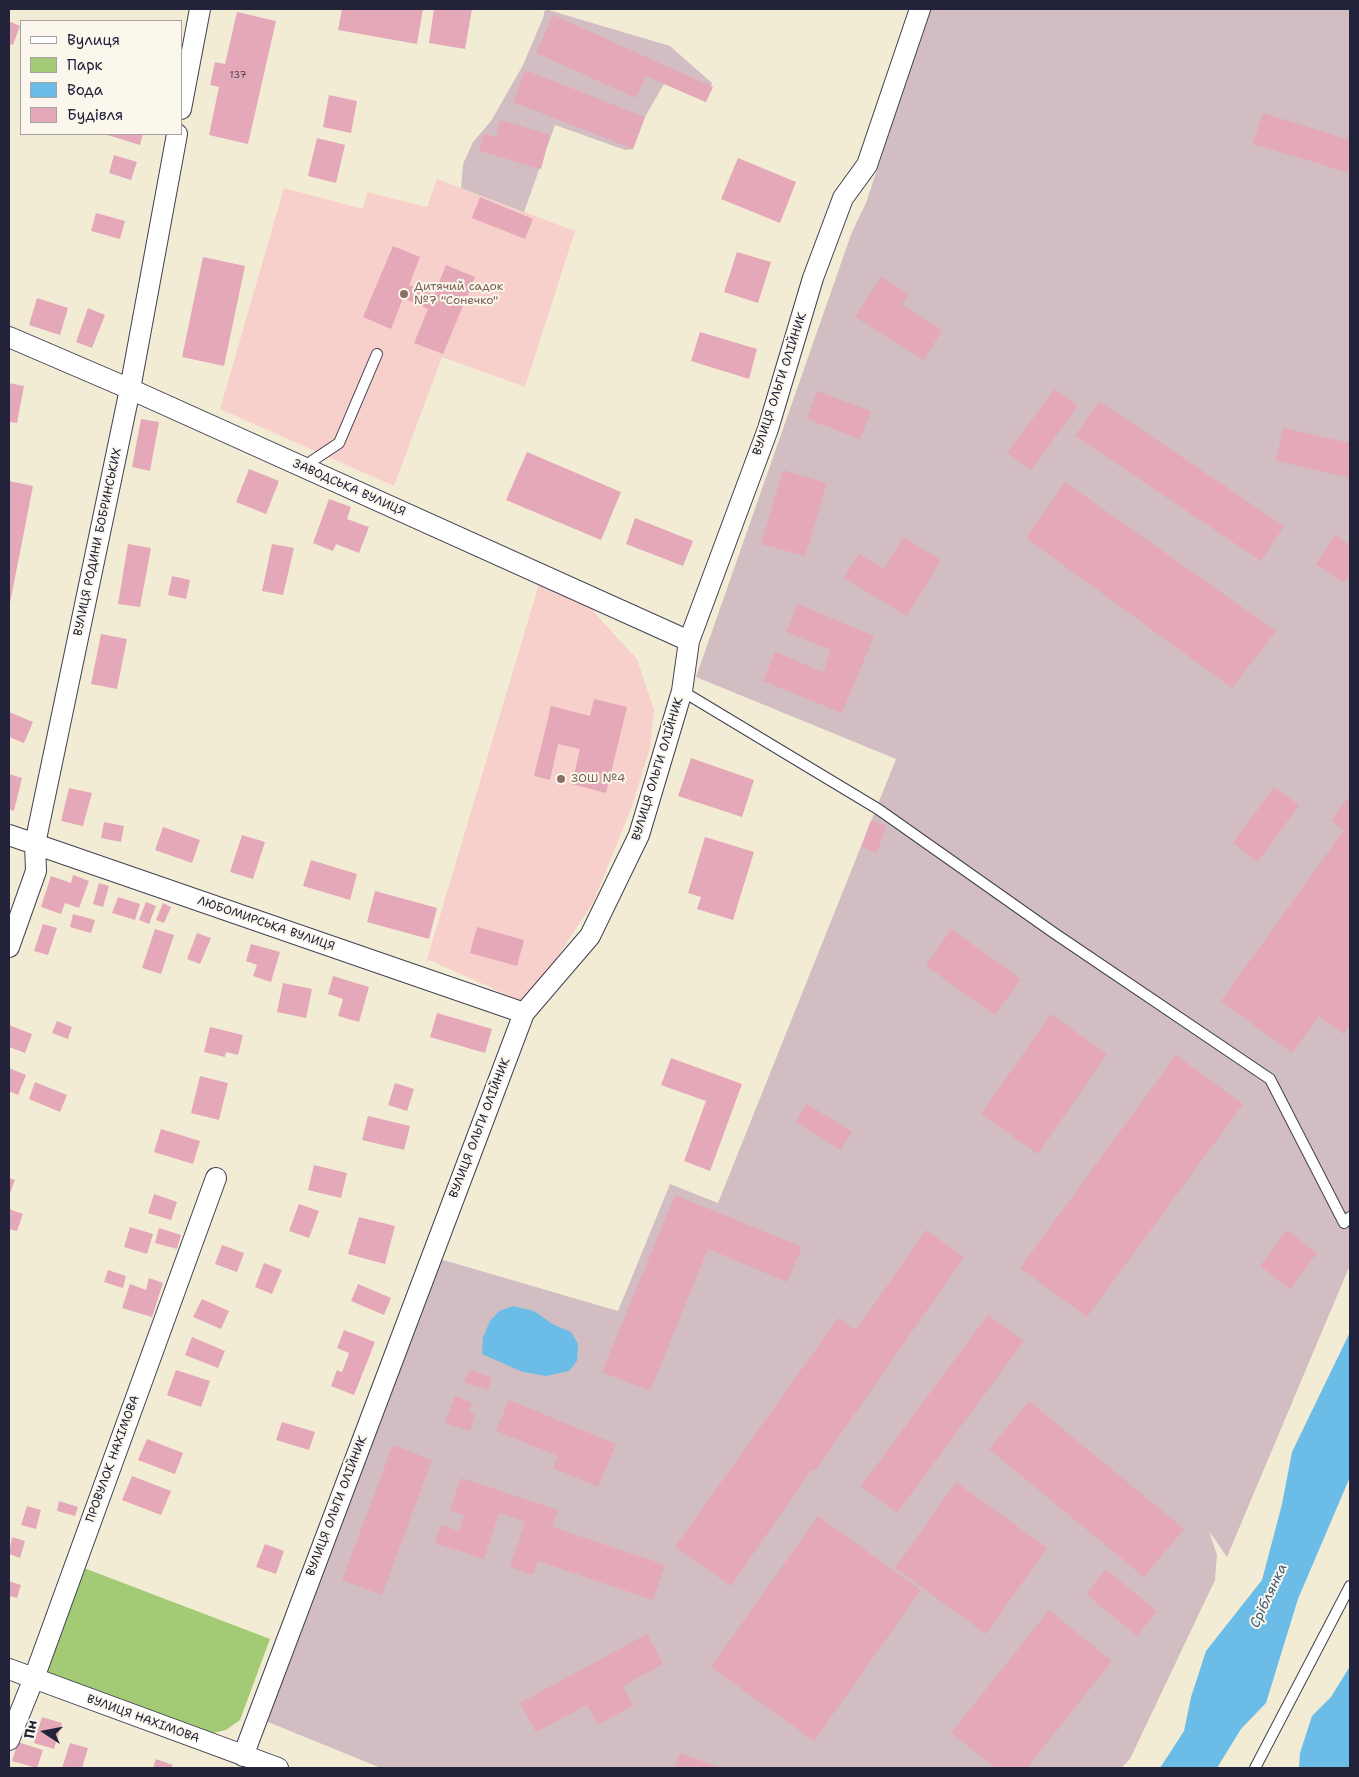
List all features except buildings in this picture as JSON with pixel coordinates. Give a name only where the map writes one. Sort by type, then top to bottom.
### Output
[{"type":"street","points":[[182,104],[200,9]]},
{"type":"street","name":"ВУЛИЦЯ ОЛЬГИ ОЛІЙНИК","points":[[242,1756],[524,1012],[590,936],[639,835],[682,691],[689,641],[768,429],[813,278],[843,198],[867,165],[920,9]]},
{"type":"street","name":"ВУЛИЦЯ РОДИНИ БОБРИНСЬКИХ","points":[[9,948],[36,871],[35,844],[130,389],[177,135]]},
{"type":"street","name":"ЗАВОДСЬКА ВУЛИЦЯ","points":[[9,337],[130,389],[689,641]]},
{"type":"street","name":"ЛЮБОМИРСЬКА ВУЛИЦЯ","points":[[9,835],[524,1012]]},
{"type":"street","name":"ПРОВУЛОК НАХІМОВА","points":[[9,1740],[34,1678],[216,1178]]},
{"type":"street","name":"ВУЛИЦЯ НАХІМОВА","points":[[9,1669],[278,1768]]},
{"type":"lane","points":[[303,467],[339,443],[377,354]]},
{"type":"lane","points":[[682,691],[878,809],[1054,933],[1270,1079],[1344,1223],[1350,1217]]},
{"type":"lane","points":[[1255,1768],[1350,1586]]},
{"type":"shaded area","points":[[545,9],[670,46],[712,83],[706,102],[664,84],[645,117],[633,149],[625,150],[555,125],[524,212],[461,188],[463,164],[473,142],[491,121],[523,65]]},
{"type":"shaded area","points":[[930,9],[1350,9],[1350,1265],[1227,1557],[1209,1531],[1217,1555],[1215,1580],[1130,1759],[1121,1768],[381,1768],[263,1720],[440,1259],[618,1311],[670,1184],[718,1203],[896,759],[696,677],[852,232],[866,203]]},
{"type":"shaded area","name":"Дитячий садок №7 \"Сонечко\"","points":[[437,179],[575,231],[525,387],[442,357],[394,486],[220,409],[284,188],[363,209],[367,192],[427,207]]},
{"type":"shaded area","name":"ЗОШ №4","points":[[539,584],[590,608],[637,659],[654,710],[650,748],[631,809],[593,903],[539,985],[521,1001],[427,959]]},
{"type":"green space","points":[[84,1568],[270,1639],[240,1720],[226,1730],[205,1735],[44,1673]]},
{"type":"water","points":[[513,1306],[534,1311],[554,1325],[571,1332],[578,1344],[577,1361],[569,1371],[546,1376],[523,1372],[482,1354],[483,1337],[490,1321],[499,1311]]},
{"type":"water","name":"Сріблянка","points":[[1350,1332],[1350,1477],[1298,1599],[1266,1703],[1241,1729],[1217,1768],[1160,1768],[1184,1731],[1191,1697],[1206,1651],[1262,1580],[1282,1504],[1292,1452]]},
{"type":"water","points":[[1350,1666],[1350,1768],[1299,1768],[1300,1753],[1312,1716],[1331,1697]]},
{"type":"place","name":"Дитячий садок №7 \"Сонечко\"","points":[[404,294]]},
{"type":"place","name":"ЗОШ №4","points":[[561,779]]}]
